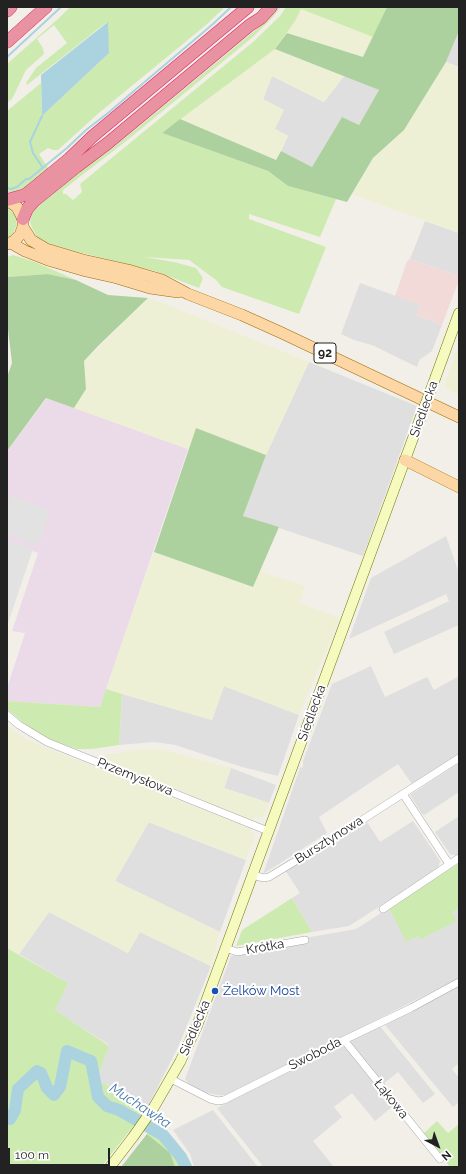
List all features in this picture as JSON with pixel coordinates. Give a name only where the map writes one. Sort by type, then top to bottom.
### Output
[{"type":"highway","points":[[7,11],[11,7]]},
{"type":"highway","points":[[7,42],[46,7]]},
{"type":"highway","points":[[7,200],[25,195],[35,187],[239,11],[248,7]]},
{"type":"highway","points":[[250,25],[260,7]]},
{"type":"highway","points":[[23,223],[27,209],[34,201],[108,143],[250,25],[261,18],[271,7]]},
{"type":"main road","name":"92","points":[[7,200],[18,207],[23,223],[31,240],[46,249],[155,278],[188,294],[242,315],[459,417]]},
{"type":"main road","name":"92","points":[[8,244],[17,238],[23,223]]},
{"type":"main road","name":"92","points":[[8,244],[48,260],[86,271],[150,288],[188,294]]},
{"type":"main road","name":"Siedlecka","points":[[110,1167],[154,1107],[171,1079],[197,1026],[459,313]]},
{"type":"main road","points":[[405,460],[459,487]]},
{"type":"street","name":"Przemysłowa","points":[[7,715],[19,725],[47,742],[268,831]]},
{"type":"street","name":"Bursztynowa","points":[[252,876],[264,878],[269,877],[337,836],[459,758]]},
{"type":"street","points":[[403,794],[449,864]]},
{"type":"street","points":[[383,909],[459,858]]},
{"type":"street","name":"Krótka","points":[[225,948],[237,952],[306,940]]},
{"type":"street","name":"Swoboda","points":[[171,1079],[210,1099],[221,1101],[411,1008],[459,982]]},
{"type":"street","name":"Łąkowa","points":[[344,1040],[440,1158]]},
{"type":"shaded area","points":[[459,31],[459,67],[446,62]]},
{"type":"shaded area","points":[[272,76],[324,102],[344,76],[379,90],[359,125],[342,117],[312,167],[281,151],[288,136],[275,129],[263,99]]},
{"type":"shaded area","points":[[425,221],[459,233],[459,276],[410,259]]},
{"type":"shaded area","points":[[410,259],[459,276],[459,280],[442,325],[417,315],[420,305],[395,296],[407,261]]},
{"type":"shaded area","points":[[360,283],[421,305],[417,315],[442,325],[432,351],[419,360],[417,367],[372,345],[354,340],[341,334]]},
{"type":"shaded area","points":[[309,362],[417,406],[363,556],[243,516],[266,455]]},
{"type":"shaded area","points":[[47,398],[188,449],[100,707],[7,701],[7,688],[25,633],[12,631],[38,553],[7,541],[7,451]]},
{"type":"shaded area","points":[[13,496],[50,511],[41,541],[37,540],[34,544],[7,533],[7,505]]},
{"type":"shaded area","points":[[446,536],[459,573],[459,625],[394,654],[384,632],[449,601],[446,594],[349,639],[371,578]]},
{"type":"shaded area","points":[[7,540],[33,549],[7,626]]},
{"type":"shaded area","points":[[371,666],[385,697],[427,677],[434,690],[459,676],[459,754],[412,784],[398,764],[319,817],[327,833],[263,874],[300,768],[303,767],[303,761],[332,684]]},
{"type":"shaded area","points":[[224,686],[299,715],[278,776],[242,767],[175,745],[155,742],[119,745],[122,694],[212,720]]},
{"type":"shaded area","points":[[459,763],[459,792],[424,815],[422,814],[410,795]]},
{"type":"shaded area","points":[[231,768],[276,785],[269,803],[224,788]]},
{"type":"shaded area","points":[[459,816],[458,856],[450,854],[435,832]]},
{"type":"shaded area","points":[[413,821],[440,861],[438,869],[349,926],[312,932],[292,898],[300,893],[285,870],[333,842],[337,842],[367,822],[380,842]]},
{"type":"shaded area","points":[[148,822],[246,860],[220,932],[115,881]]},
{"type":"shaded area","points":[[389,908],[407,941],[418,935],[420,940],[456,921],[452,913],[459,909],[459,978],[228,1095],[217,1095],[200,1091],[188,1083],[185,1079],[231,956],[306,943],[305,938],[356,929]]},
{"type":"shaded area","points":[[49,912],[128,953],[140,932],[211,966],[179,1045],[146,1110],[97,1079],[109,1045],[54,1010],[68,983],[19,954]]},
{"type":"shaded area","points":[[459,985],[459,1063],[452,1069],[459,1078],[459,1102],[453,1107],[385,1025]]},
{"type":"shaded area","points":[[379,1025],[435,1094],[423,1103],[398,1072],[383,1084],[347,1041]]},
{"type":"shaded area","points":[[342,1044],[393,1106],[375,1121],[352,1093],[334,1107],[342,1117],[313,1141],[334,1167],[260,1167],[262,1165],[217,1108]]},
{"type":"shaded area","points":[[213,1110],[258,1167],[194,1167],[190,1154],[173,1130]]},
{"type":"green space","points":[[70,7],[225,7],[206,25],[100,112],[58,150],[48,148],[39,154],[49,169],[20,192],[7,193],[7,111],[41,83],[42,116],[109,53],[107,22],[27,85],[26,83],[36,68],[67,43],[54,25],[37,39],[43,48],[44,54],[26,70],[12,99],[7,103],[7,64]]},
{"type":"green space","points":[[278,7],[281,7],[253,37],[125,142],[63,190],[63,194],[66,194],[73,200],[82,192],[80,184],[253,42],[280,16],[286,7],[387,7],[373,37],[301,9],[295,21],[275,49],[162,133],[268,171],[288,186],[336,199],[320,237],[249,214],[249,219],[326,247],[299,314],[222,287],[216,280],[189,260],[144,257],[174,262],[196,268],[203,278],[199,288],[155,271],[74,251],[43,242],[37,237],[30,222],[33,210],[85,167],[113,148],[259,27]]},
{"type":"green space","points":[[387,7],[459,7],[459,31],[446,62],[404,130],[373,158],[347,202],[288,186],[268,171],[162,133],[180,119],[276,160],[281,151],[312,167],[342,117],[359,125],[379,90],[275,49],[287,33],[363,57]]},
{"type":"green space","points":[[301,9],[373,37],[364,58],[287,33]]},
{"type":"green space","points":[[275,49],[344,76],[324,102],[272,76],[263,99],[284,110],[275,129],[288,136],[276,160],[180,119]]},
{"type":"green space","points":[[446,62],[459,67],[459,233],[351,194],[373,158],[404,130]]},
{"type":"green space","points":[[7,208],[15,214],[17,225],[12,235],[7,238]]},
{"type":"green space","points":[[13,255],[35,262],[76,280],[48,274],[7,277],[7,257]]},
{"type":"green space","points":[[48,274],[76,280],[108,295],[148,298],[84,361],[86,389],[74,408],[46,398],[7,451],[7,377],[12,363],[7,321],[7,277]]},
{"type":"green space","points":[[148,298],[309,362],[266,455],[196,428],[188,449],[74,408],[86,389],[84,362]]},
{"type":"green space","points":[[458,345],[459,346],[459,396],[444,387]]},
{"type":"green space","points":[[196,428],[266,455],[243,516],[279,527],[253,587],[154,552]]},
{"type":"green space","points":[[154,552],[253,587],[259,571],[305,586],[299,603],[340,618],[299,715],[224,686],[212,720],[106,689]]},
{"type":"green space","points":[[106,689],[122,694],[119,745],[92,749],[77,749],[54,741],[32,730],[7,709],[7,701],[100,707]]},
{"type":"green space","points":[[7,725],[27,740],[251,829],[250,832],[253,833],[255,837],[246,860],[149,822],[115,881],[220,932],[211,966],[140,932],[128,953],[49,912],[19,954],[7,948]]},
{"type":"green space","points":[[141,749],[160,749],[231,768],[224,788],[269,803],[264,816],[259,818],[255,817],[253,821],[97,756]]},
{"type":"green space","points":[[459,863],[459,909],[452,913],[457,921],[420,940],[418,936],[406,942],[389,908]]},
{"type":"green space","points":[[292,898],[312,932],[236,946],[242,930]]},
{"type":"green space","points":[[7,948],[68,983],[55,1010],[109,1046],[97,1079],[146,1110],[101,1167],[7,1167]]},
{"type":"green space","points":[[437,1121],[448,1133],[459,1124],[459,1167],[450,1167],[423,1134]]},
{"type":"green space","points":[[148,1130],[167,1145],[180,1162],[181,1167],[175,1167],[169,1153],[147,1134]]},
{"type":"green space","points":[[147,1134],[170,1153],[175,1167],[121,1167]]},
{"type":"water","points":[[108,22],[109,53],[42,116],[41,75]]},
{"type":"waterway","points":[[7,57],[61,7]]},
{"type":"waterway","points":[[7,188],[11,189],[17,187],[26,179],[29,179],[213,24],[231,7]]},
{"type":"waterway","points":[[42,116],[30,142],[33,153],[43,168]]},
{"type":"waterway","name":"Muchawka","points":[[7,1119],[10,1119],[15,1110],[18,1089],[37,1071],[41,1073],[47,1088],[54,1095],[60,1087],[67,1051],[91,1061],[98,1097],[107,1106],[119,1110],[163,1135],[181,1157],[186,1167]]},
{"type":"place","name":"Żelków Most","points":[[215,991]]}]
